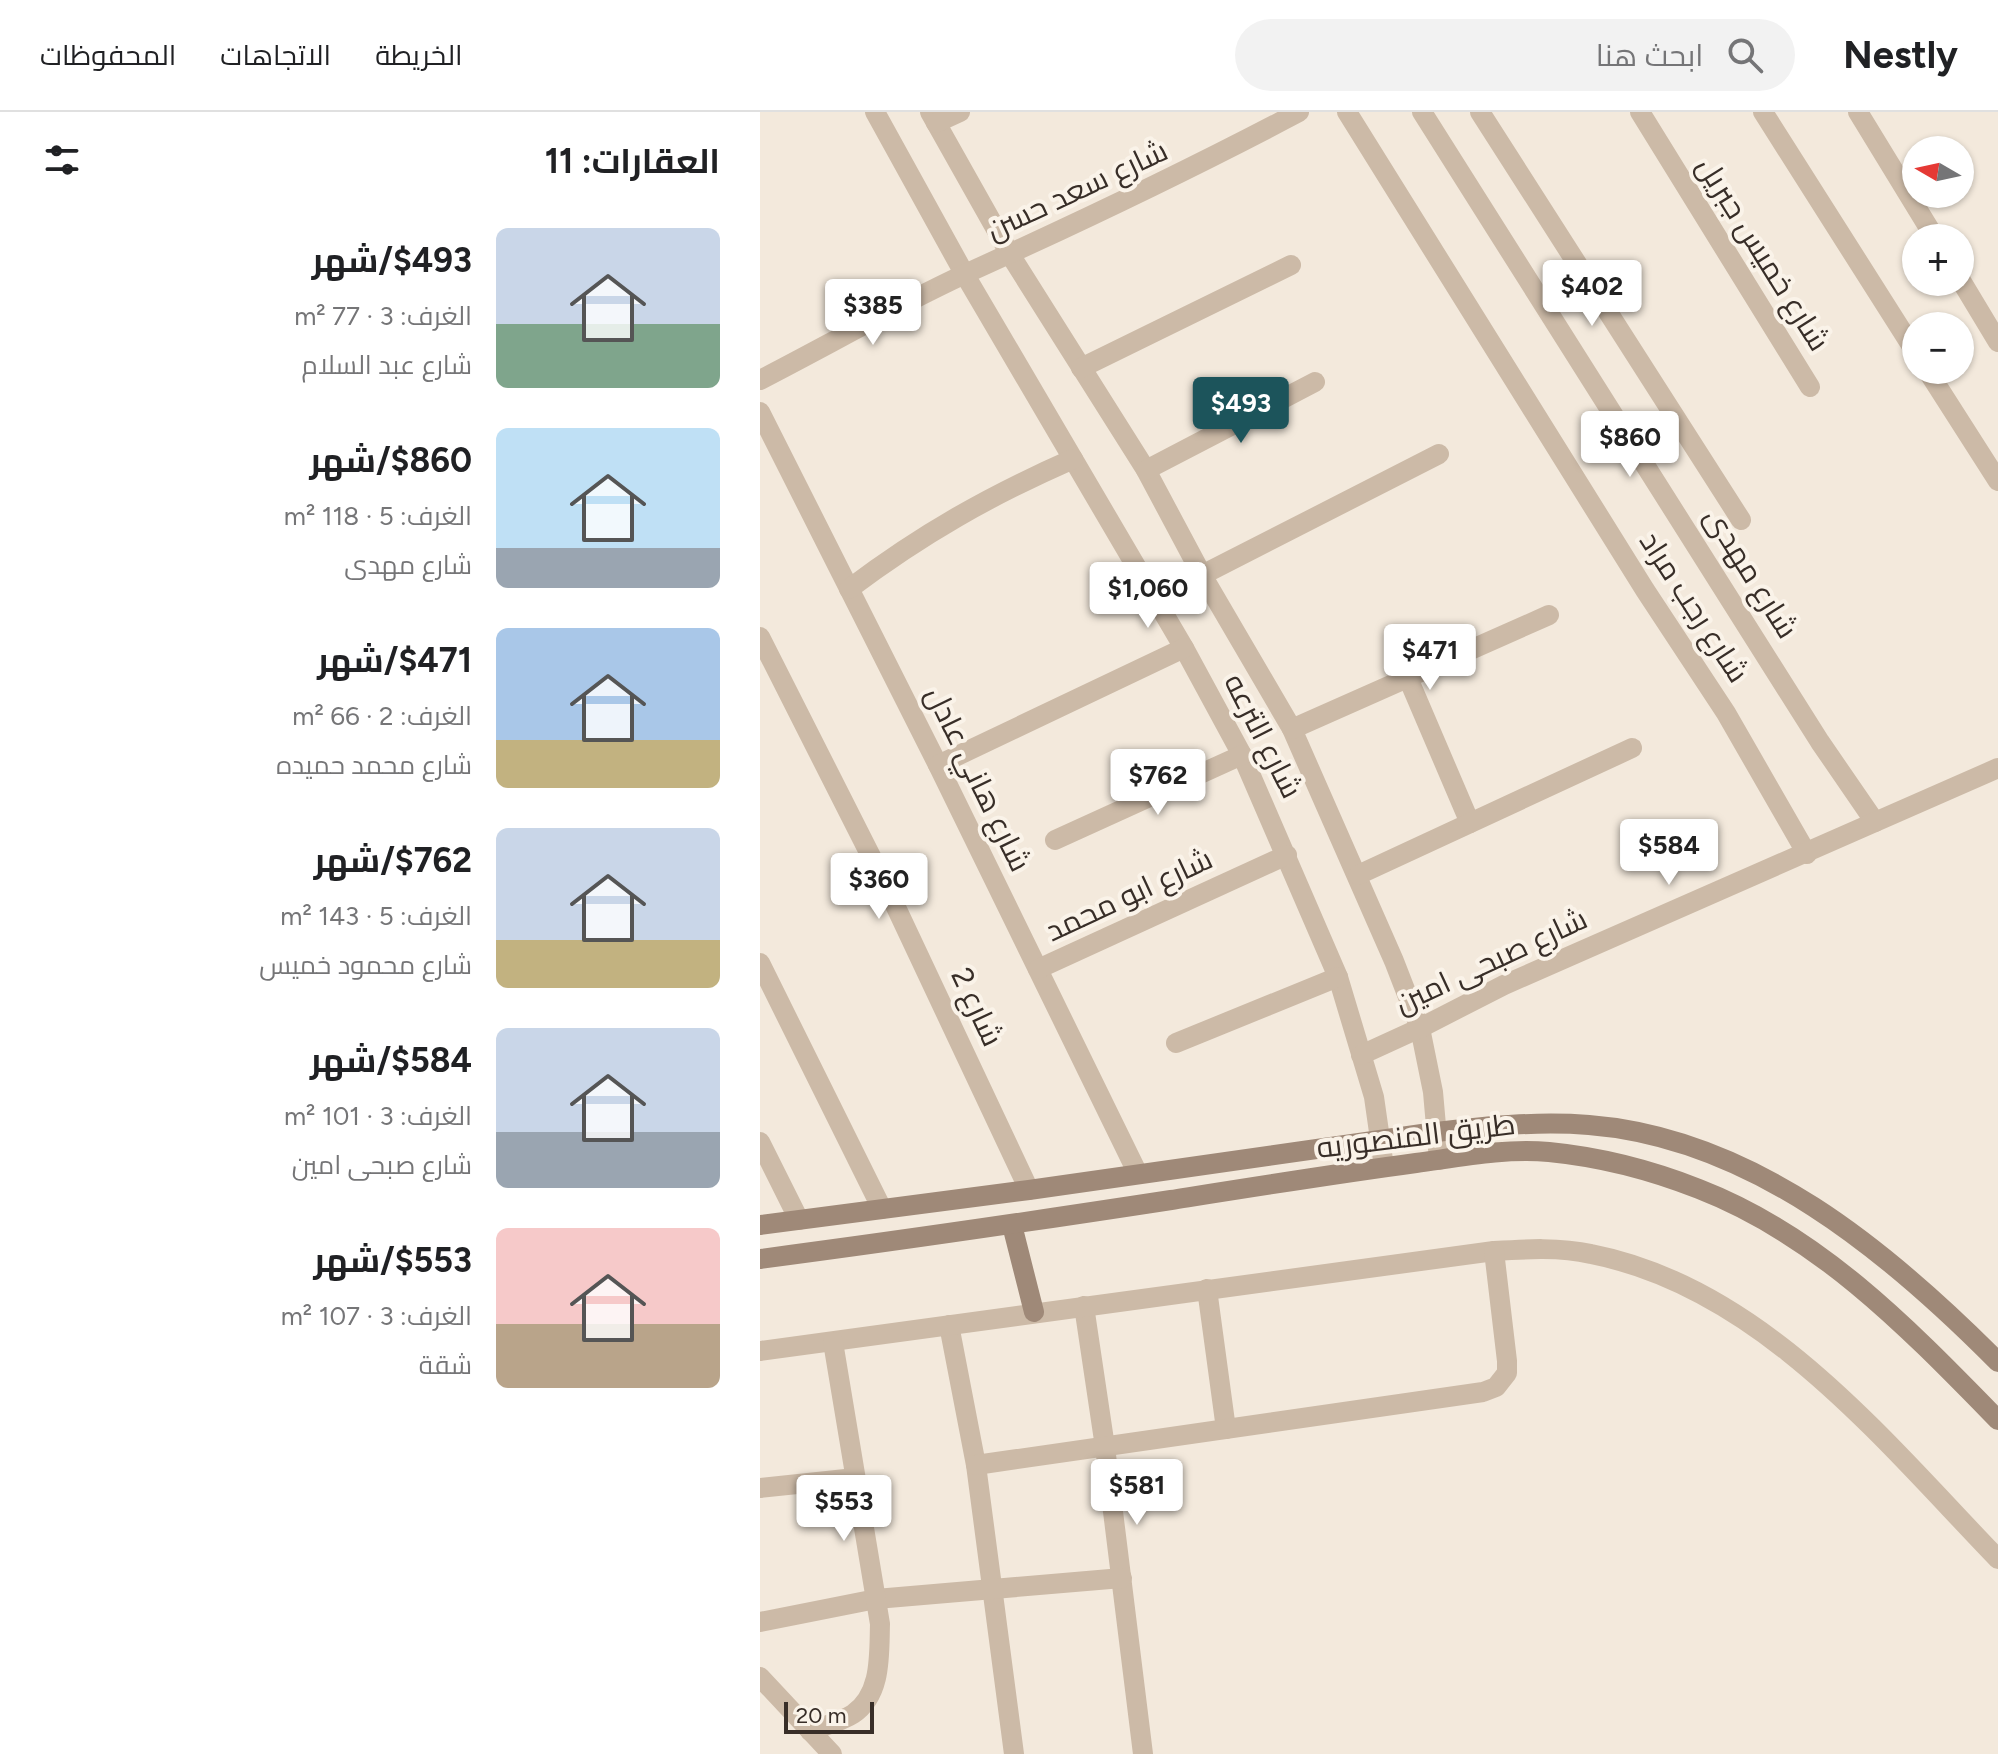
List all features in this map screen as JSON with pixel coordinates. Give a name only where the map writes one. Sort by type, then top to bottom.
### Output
[{"type":"main road","name":"طريق المنصوريه","points":[[760,1225],[1436,1132],[1496,1125],[1589,1125],[1637,1132],[1685,1146],[1776,1185],[1856,1235],[1952,1315],[1998,1362]]},
{"type":"main road","name":"طريق المنصوريه","points":[[760,1259],[1012,1225],[1439,1160],[1516,1152],[1596,1158],[1657,1174],[1741,1208],[1789,1234],[1832,1263],[1880,1303],[1998,1420]]},
{"type":"main road","points":[[1012,1225],[1034,1312]]},
{"type":"street","name":"شارع الترعه","points":[[875,112],[965,275],[1184,648],[1242,755],[1338,977],[1374,1097],[1384,1167]]},
{"type":"street","points":[[933,118],[960,112]]},
{"type":"street","name":"شارع سعد حسن","points":[[760,380],[965,275],[1203,163],[1274,118],[1299,112]]},
{"type":"street","name":"شارع رجب مراد","points":[[1347,112],[1645,590],[1726,713],[1807,854]]},
{"type":"street","name":"شارع مهدى","points":[[1422,112],[1820,742],[1875,822]]},
{"type":"street","points":[[1480,112],[1741,520]]},
{"type":"street","name":"شارع خميس جبريل","points":[[1640,112],[1810,387]]},
{"type":"street","points":[[1763,112],[1902,331]]},
{"type":"street","points":[[1858,112],[1926,224]]},
{"type":"street","name":"شارع الترعه","points":[[933,118],[1011,256],[1146,470],[1202,575],[1292,729],[1358,875],[1420,1028],[1433,1092],[1439,1160]]},
{"type":"street","points":[[1081,368],[1291,265]]},
{"type":"street","points":[[1970,296],[1998,342]]},
{"type":"street","points":[[1146,470],[1315,382]]},
{"type":"street","points":[[1936,384],[1998,481]]},
{"type":"street","name":"شارع هاني عادل","points":[[760,412],[938,765],[1138,1174]]},
{"type":"street","points":[[1202,575],[1439,454]]},
{"type":"street","points":[[849,589],[900,550],[955,516],[1013,485],[1073,459]]},
{"type":"street","points":[[1292,729],[1549,615]]},
{"type":"street","name":"شارع 2","points":[[760,637],[886,886],[1029,1190]]},
{"type":"street","points":[[938,765],[1184,648]]},
{"type":"street","points":[[1408,678],[1470,823]]},
{"type":"street","points":[[1358,875],[1632,748]]},
{"type":"street","points":[[1055,840],[1242,755]]},
{"type":"street","name":"شارع صبحى امين","points":[[1361,1055],[1504,985],[1666,912],[1807,854],[1998,768]]},
{"type":"street","name":"شارع ابو محمد","points":[[1038,969],[1287,855]]},
{"type":"street","points":[[760,963],[882,1209]]},
{"type":"street","points":[[1176,1043],[1338,977]]},
{"type":"street","points":[[760,1142],[799,1220]]},
{"type":"street","points":[[760,1351],[1494,1251],[1530,1249],[1590,1253],[1650,1270],[1692,1287],[1810,1368],[1998,1559]]},
{"type":"street","points":[[976,1465],[1483,1392],[1496,1387],[1507,1373],[1507,1361],[1494,1251]]},
{"type":"street","points":[[1207,1289],[1226,1429]]},
{"type":"street","points":[[1084,1306],[1105,1447],[1143,1754]]},
{"type":"street","points":[[949,1325],[976,1465],[1014,1754]]},
{"type":"street","points":[[810,1731],[853,1714],[870,1693],[879,1670],[880,1624],[833,1342]]},
{"type":"street","points":[[760,1488],[855,1478]]},
{"type":"street","points":[[760,1622],[876,1599],[1122,1578]]},
{"type":"street","points":[[760,1677],[832,1754]]}]
